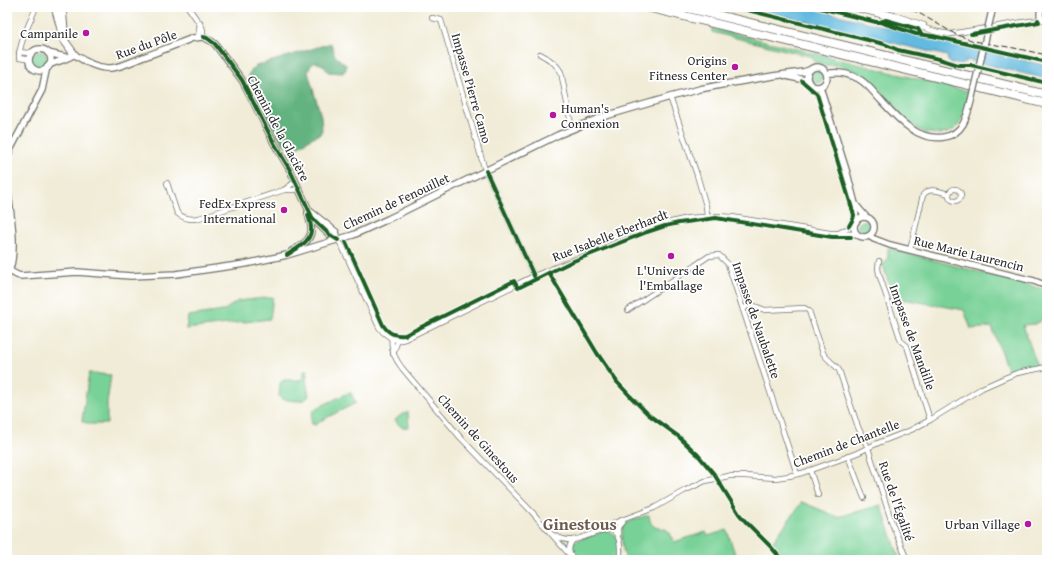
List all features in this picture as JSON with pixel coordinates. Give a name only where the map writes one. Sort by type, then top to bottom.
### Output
[{"type":"highway","points":[[647,7],[1047,104]]},
{"type":"highway","points":[[684,7],[1047,95]]},
{"type":"main road","points":[[54,7],[64,40],[68,47]]},
{"type":"main road","points":[[63,8],[65,33],[71,56]]},
{"type":"street","points":[[19,55],[22,42],[36,7]]},
{"type":"street","points":[[188,7],[200,23],[201,37]]},
{"type":"street","points":[[850,7],[944,34],[955,34],[1030,21],[1045,20]]},
{"type":"street","points":[[864,7],[955,34]]},
{"type":"street","points":[[827,74],[838,72],[859,79],[866,84],[890,110],[915,132],[940,138],[946,137],[959,130],[966,119],[993,7]]},
{"type":"street","points":[[1030,21],[1036,17],[1040,10],[1047,7]]},
{"type":"street","points":[[1040,10],[1041,18],[1045,20]]},
{"type":"street","name":"Impasse Pierre Camo","points":[[432,18],[441,20],[486,170]]},
{"type":"street","name":"Rue du Pôle","points":[[48,53],[71,56],[95,66],[112,68],[124,65],[193,38],[201,37]]},
{"type":"street","name":"Chemin de la Glacière","points":[[201,37],[207,38],[215,44],[242,80],[313,219],[330,235],[338,240]]},
{"type":"street","points":[[7,157],[38,100],[50,59],[48,53],[41,49],[19,55]]},
{"type":"street","points":[[29,61],[29,56],[32,52]]},
{"type":"street","points":[[540,54],[554,63],[561,72],[572,129]]},
{"type":"street","points":[[19,55],[29,61],[44,82]]},
{"type":"street","points":[[36,70],[42,70],[71,56]]},
{"type":"street","points":[[816,67],[823,68],[827,74],[828,78],[826,82],[820,87],[814,87],[808,82],[807,77],[810,70],[816,67]]},
{"type":"street","name":"Chemin de Fenouillet","points":[[8,273],[21,276],[77,272],[153,276],[203,271],[287,255],[353,235],[572,129],[602,117],[670,97],[726,84],[810,70]]},
{"type":"street","name":"Chemin de Fenouillet","points":[[782,75],[802,79],[808,82]]},
{"type":"street","points":[[820,87],[847,173],[855,204],[856,234],[863,237],[869,236],[874,228]]},
{"type":"street","points":[[670,97],[706,206],[707,216]]},
{"type":"street","points":[[486,170],[534,276]]},
{"type":"street","points":[[167,182],[177,213],[186,218],[193,219],[284,190],[295,182]]},
{"type":"street","points":[[7,186],[13,249],[8,273]]},
{"type":"street","points":[[284,190],[298,189]]},
{"type":"street","points":[[910,250],[923,195],[926,190],[931,189],[949,194]]},
{"type":"street","points":[[855,204],[866,217],[872,221],[878,235],[886,243]]},
{"type":"street","points":[[287,255],[306,242],[310,237],[311,227],[308,217],[308,209]]},
{"type":"street","name":"Rue Isabelle Eberhardt","points":[[392,339],[405,339],[534,276],[659,225],[688,218],[707,216],[732,217],[824,232],[856,234]]},
{"type":"street","points":[[837,233],[855,223],[860,218],[866,217]]},
{"type":"street","name":"Rue Marie Laurencin","points":[[869,236],[874,239],[910,250],[1034,281],[1047,286]]},
{"type":"street","points":[[338,240],[379,328],[392,339]]},
{"type":"street","name":"Impasse de Naubalette","points":[[628,310],[709,256],[719,255],[728,264],[797,474]]},
{"type":"street","name":"Impasse de Mandille","points":[[879,261],[879,274],[901,341],[907,346],[930,420]]},
{"type":"street","name":"Rue de l'Égalité","points":[[743,310],[747,306],[752,305],[765,310],[804,308],[808,310],[826,358],[837,366],[839,370],[858,427],[868,448],[892,523],[906,560]]},
{"type":"street","name":"Chemin de Ginestous","points":[[392,339],[391,346],[402,368],[460,437],[532,512],[575,560]]},
{"type":"street","points":[[394,354],[398,340]]},
{"type":"street","name":"Chemin de Chantelle","points":[[604,529],[654,508],[696,485],[712,479],[729,476],[775,478],[810,470],[911,430],[982,388],[1007,377],[1047,367]]},
{"type":"street","points":[[848,456],[864,498]]},
{"type":"street","points":[[810,470],[818,495]]},
{"type":"street","points":[[620,559],[618,527],[624,520]]},
{"type":"street","points":[[552,534],[562,539],[573,540],[604,529],[611,530],[618,536]]},
{"type":"street","points":[[568,553],[568,547],[573,540]]},
{"type":"green space","points":[[712,28],[970,92],[965,111],[957,127],[952,131],[941,134],[926,133],[914,127],[853,70],[838,65],[823,65],[813,61],[813,57],[712,32]]},
{"type":"green space","points":[[331,43],[335,56],[346,65],[346,70],[343,73],[328,72],[323,65],[315,62],[311,65],[308,72],[321,116],[322,130],[320,134],[291,149],[283,144],[263,110],[249,81],[249,73],[256,66]]},
{"type":"green space","points":[[39,51],[46,56],[47,59],[42,66],[39,67],[32,62],[31,59],[36,52]]},
{"type":"green space","points":[[817,71],[821,73],[823,77],[821,81],[817,83],[813,81],[811,77],[813,73]]},
{"type":"green space","points":[[862,221],[866,221],[870,227],[866,233],[862,233],[858,229],[858,225]]},
{"type":"green space","points":[[888,248],[1047,290],[1047,317],[1035,324],[1023,325],[1037,365],[1008,372],[992,327],[971,329],[964,310],[894,299],[883,265],[888,257]]},
{"type":"green space","points":[[273,297],[270,319],[186,329],[188,316],[223,311],[238,301]]},
{"type":"green space","points":[[305,370],[308,370],[306,380],[309,396],[300,401],[281,399],[279,396],[280,383],[283,380],[301,380]]},
{"type":"green space","points":[[89,373],[111,375],[107,403],[107,424],[89,424],[82,421]]},
{"type":"green space","points":[[348,393],[351,393],[356,403],[315,425],[312,424],[311,420],[315,409]]},
{"type":"green space","points":[[408,412],[409,427],[401,426],[395,420]]},
{"type":"green space","points":[[802,502],[838,517],[881,505],[900,560],[785,560],[772,543]]},
{"type":"green space","points":[[649,515],[652,525],[667,530],[671,534],[674,542],[706,532],[708,536],[727,530],[737,560],[626,560],[622,542],[624,525],[632,520]]},
{"type":"green space","points":[[604,531],[615,535],[619,553],[615,560],[577,560],[571,554],[571,544],[573,542]]},
{"type":"water","points":[[747,7],[805,7],[1047,66],[1047,79],[967,60],[961,65],[951,63],[948,61],[947,56]]},
{"type":"railway","points":[[903,7],[917,12],[955,34],[974,41],[1047,55]]},
{"type":"cycle path","points":[[735,7],[884,44],[898,50],[939,59],[958,65],[971,65],[1047,83]]},
{"type":"cycle path","points":[[816,7],[880,22]]},
{"type":"cycle path","points":[[920,32],[918,29],[886,20],[880,22],[916,34],[933,36],[1047,62]]},
{"type":"cycle path","points":[[971,34],[1039,22],[1038,20]]},
{"type":"cycle path","points":[[203,37],[215,44],[242,80],[274,143],[290,170],[313,219],[330,235],[338,240]]},
{"type":"cycle path","points":[[802,81],[817,94],[854,215],[849,226]]},
{"type":"cycle path","points":[[486,171],[534,276]]},
{"type":"cycle path","points":[[287,255],[304,244],[310,236],[311,226],[308,215]]},
{"type":"cycle path","points":[[346,242],[383,325],[395,335],[405,335],[514,281],[518,288],[571,262],[665,226],[716,218],[832,237],[851,237]]},
{"type":"cycle path","points":[[549,273],[597,353],[617,382],[649,415],[678,436],[698,455],[714,474],[739,514],[782,560]]},
{"type":"place","name":"Campanile","points":[[86,33]]},
{"type":"place","name":"Origins Fitness Center","points":[[735,67]]},
{"type":"place","name":"Human's Connexion","points":[[553,115]]},
{"type":"place","name":"FedEx Express International","points":[[284,210]]},
{"type":"place","name":"L'Univers de l'Emballage","points":[[671,256]]},
{"type":"place","name":"Urban Village","points":[[1028,524]]},
{"type":"district","name":"Ginestous","points":[[580,524]]}]
